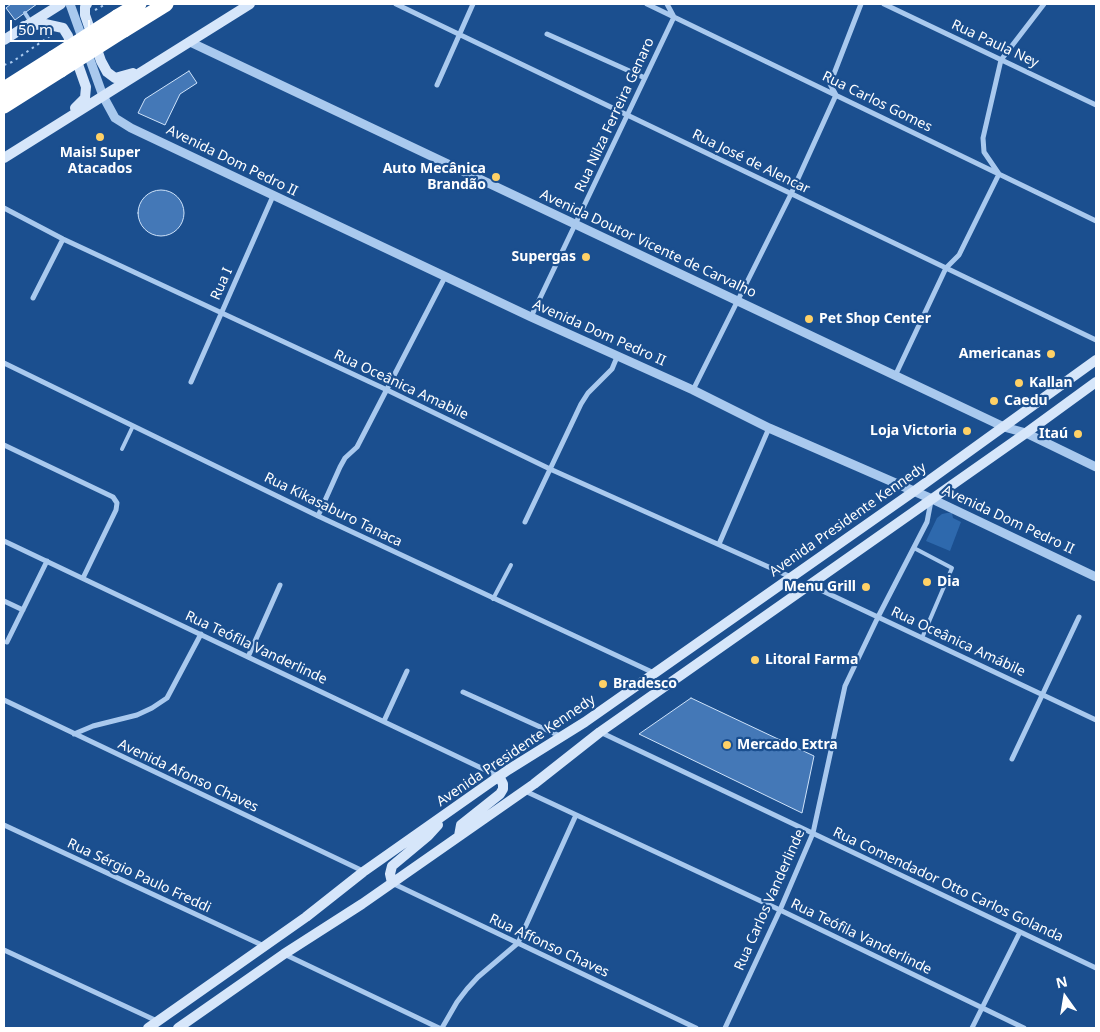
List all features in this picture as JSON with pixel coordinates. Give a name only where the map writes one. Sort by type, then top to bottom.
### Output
[{"type":"highway","points":[[121,24],[139,4]]},
{"type":"highway","points":[[4,106],[57,64],[121,24],[166,4]]},
{"type":"highway","points":[[4,89],[57,64]]},
{"type":"main road","points":[[4,40],[61,4]]},
{"type":"main road","points":[[87,4],[84,7],[85,15],[101,61],[108,72],[115,78],[145,69]]},
{"type":"main road","points":[[4,158],[250,4]]},
{"type":"main road","points":[[27,24],[55,25],[63,28],[68,36],[86,87],[86,98],[64,120]]},
{"type":"main road","name":"Avenida Presidente Kennedy","points":[[148,1028],[306,917],[363,872],[499,776],[561,737],[792,577],[1096,360]]},
{"type":"main road","points":[[179,1028],[284,954],[362,904],[525,790],[600,732],[1096,382]]},
{"type":"main road","points":[[459,836],[462,825],[500,794],[503,784],[499,776]]},
{"type":"main road","points":[[392,883],[390,874],[392,866],[428,836],[448,812]]},
{"type":"street","name":"Avenida Dom Pedro II","points":[[70,4],[103,96],[115,118],[131,128],[445,277],[693,390],[769,428],[932,499],[1096,577]]},
{"type":"street","name":"Rua José de Alencar","points":[[396,4],[1096,340]]},
{"type":"street","points":[[437,85],[473,4]]},
{"type":"street","name":"Rua Carlos Gomes","points":[[647,4],[1096,221]]},
{"type":"street","points":[[667,4],[674,17]]},
{"type":"street","points":[[693,390],[791,194],[836,95],[830,84],[861,4]]},
{"type":"street","name":"Rua Paula Ney","points":[[884,4],[1096,105]]},
{"type":"street","points":[[895,376],[946,268],[959,255],[999,174],[984,152],[983,138],[1001,60],[1044,4]]},
{"type":"street","name":"Rua Nilza Ferreira Genaro","points":[[531,317],[674,17]]},
{"type":"street","points":[[547,34],[645,78]]},
{"type":"street","name":"Avenida Doutor Vicente de Carvalho","points":[[190,42],[895,376],[1004,427],[1026,433],[1096,467]]},
{"type":"street","name":"Rua I","points":[[191,382],[274,196]]},
{"type":"street","name":"Rua Oceânica Amabile","points":[[4,208],[63,239],[385,389],[550,469],[792,577]]},
{"type":"street","points":[[32,298],[63,239]]},
{"type":"street","points":[[318,516],[340,467],[345,458],[357,447],[385,389],[445,277]]},
{"type":"street","points":[[525,522],[588,393],[612,370],[617,357]]},
{"type":"street","name":"Rua Kikasaburo Tanaca","points":[[4,363],[318,516],[654,673]]},
{"type":"street","points":[[719,544],[769,428]]},
{"type":"street","points":[[4,445],[113,497],[117,503],[116,510],[83,578]]},
{"type":"street","name":"Rua Carlos Vanderlinde","points":[[725,1028],[813,834],[845,686],[927,522],[932,499]]},
{"type":"street","name":"Rua Teófila Vanderlinde","points":[[4,541],[499,776]]},
{"type":"street","points":[[7,642],[47,561]]},
{"type":"street","points":[[248,657],[280,585]]},
{"type":"street","name":"Rua Oceânica Amábile","points":[[810,585],[1096,720]]},
{"type":"street","points":[[4,601],[23,610]]},
{"type":"street","points":[[1012,759],[1079,617]]},
{"type":"street","points":[[74,734],[93,726],[137,715],[167,698],[201,634]]},
{"type":"street","points":[[384,722],[407,671]]},
{"type":"street","points":[[463,692],[561,737]]},
{"type":"street","name":"Avenida Afonso Chaves","points":[[4,700],[363,872]]},
{"type":"street","name":"Rua Comendador Otto Carlos Golanda","points":[[600,732],[1096,968]]},
{"type":"street","name":"Rua Teófila Vanderlinde","points":[[525,790],[576,816],[780,910],[1024,1028]]},
{"type":"street","points":[[284,954],[440,1028],[456,1002],[478,977],[518,943],[576,816]]},
{"type":"street","name":"Rua Sérgio Paulo Freddi","points":[[4,825],[265,946]]},
{"type":"street","name":"Rua Affonso Chaves","points":[[392,883],[696,1028]]},
{"type":"street","points":[[972,1028],[1020,932]]},
{"type":"street","points":[[4,950],[158,1022]]},
{"type":"lane","points":[[25,13],[27,24]]},
{"type":"lane","points":[[122,449],[133,426]]},
{"type":"lane","points":[[914,548],[952,568],[922,638]]},
{"type":"lane","points":[[493,599],[510,565]]},
{"type":"shaded area","points":[[947,513],[952,513],[953,518],[961,522],[950,551],[926,541],[937,518]]},
{"type":"building","points":[[11,4],[37,4],[15,20],[6,8]]},
{"type":"building","points":[[189,71],[197,83],[180,94],[165,125],[138,113],[145,99]]},
{"type":"building","points":[[166,190],[170,191],[180,200],[183,204],[183,222],[174,232],[166,236],[156,236],[148,232],[139,222],[138,208],[142,200],[152,191]]},
{"type":"building","name":"Mercado Extra","points":[[691,698],[814,756],[802,813],[639,734]]},
{"type":"place","name":"Mais! Super Atacados","points":[[100,137]]},
{"type":"place","name":"Auto Mecânica Brandão","points":[[496,177]]},
{"type":"place","name":"Supergas","points":[[586,257]]},
{"type":"place","name":"Pet Shop Center","points":[[809,319]]},
{"type":"place","name":"Americanas","points":[[1051,354]]},
{"type":"place","name":"Kallan","points":[[1019,383]]},
{"type":"place","name":"Caedu","points":[[994,401]]},
{"type":"place","name":"Loja Victoria","points":[[967,431]]},
{"type":"place","name":"Itaú","points":[[1078,434]]},
{"type":"place","name":"Dia","points":[[927,582]]},
{"type":"place","name":"Menu Grill","points":[[866,587]]},
{"type":"place","name":"Litoral Farma","points":[[755,660]]},
{"type":"place","name":"Bradesco","points":[[603,684]]},
{"type":"place","name":"Mercado Extra","points":[[727,745]]}]
